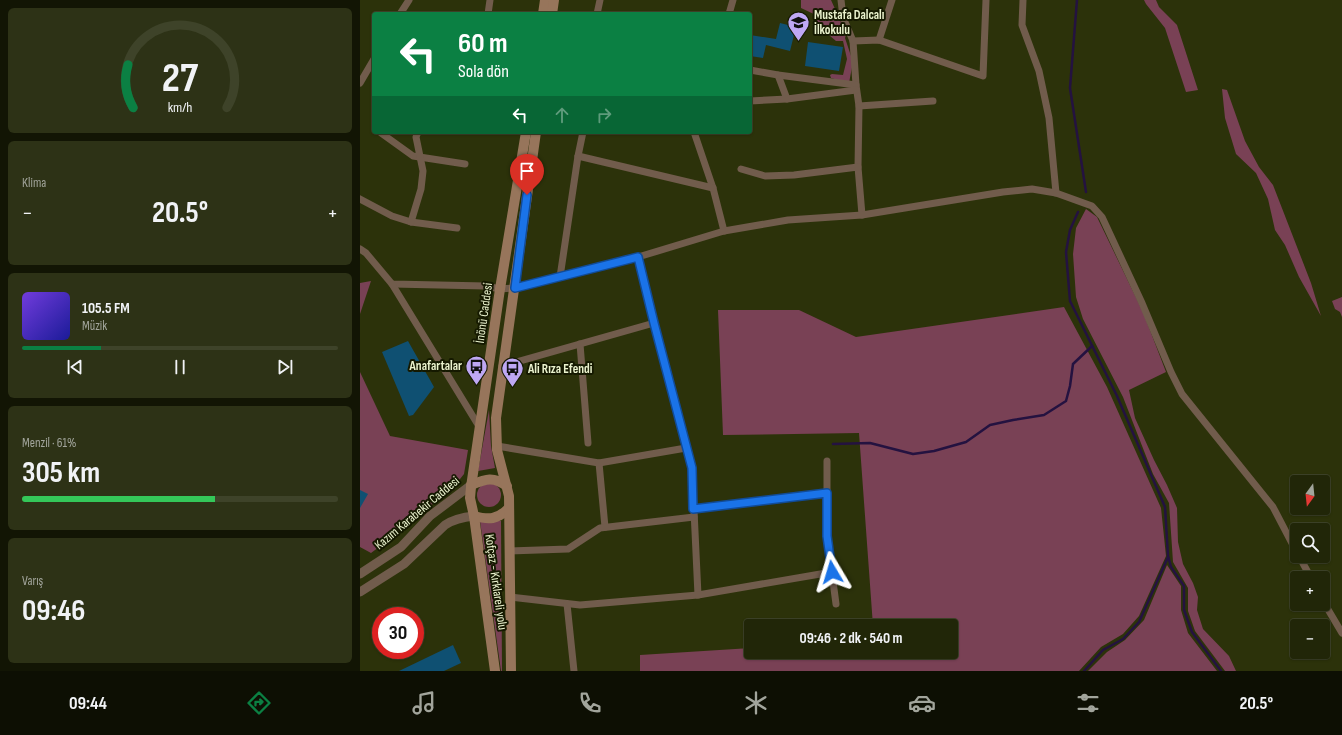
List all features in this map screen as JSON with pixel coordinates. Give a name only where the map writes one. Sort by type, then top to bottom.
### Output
[{"type":"main road","points":[[543,12],[545,0]]},
{"type":"main road","points":[[552,12],[554,0]]},
{"type":"main road","name":"İnönü Caddesi","points":[[470,498],[500,289],[526,134]]},
{"type":"main road","name":"İnönü Caddesi","points":[[509,508],[509,496],[501,469],[497,446],[496,418],[502,366],[515,288],[536,134]]},
{"type":"main road","points":[[471,485],[483,480],[493,479],[498,480],[507,486]]},
{"type":"main road","name":"Kofçaz - Kırklareli yolu","points":[[470,498],[474,516],[495,671]]},
{"type":"main road","points":[[474,516],[489,519],[498,518],[509,508]]},
{"type":"main road","points":[[509,508],[511,671]]},
{"type":"street","points":[[401,12],[409,0]]},
{"type":"street","points":[[488,12],[490,0]]},
{"type":"street","points":[[597,12],[600,0]]},
{"type":"street","points":[[730,12],[733,0]]},
{"type":"street","points":[[841,0],[843,17],[854,40],[856,88],[859,106],[858,167],[862,215]]},
{"type":"street","points":[[879,40],[892,0]]},
{"type":"street","points":[[854,40],[879,40],[983,76],[986,0]]},
{"type":"street","points":[[1024,0],[1022,25],[1038,71],[1049,118],[1056,193]]},
{"type":"street","points":[[360,82],[372,62]]},
{"type":"street","points":[[752,70],[856,88]]},
{"type":"street","points":[[778,75],[787,99]]},
{"type":"street","points":[[752,101],[787,99],[856,88]]},
{"type":"street","points":[[859,106],[933,101]]},
{"type":"street","points":[[382,134],[413,156],[465,164]]},
{"type":"street","points":[[411,222],[421,189],[422,171],[416,137],[417,134]]},
{"type":"street","points":[[560,277],[583,134]]},
{"type":"street","points":[[695,134],[713,188],[724,231]]},
{"type":"street","points":[[578,156],[713,188]]},
{"type":"street","points":[[741,169],[765,176],[794,175],[858,167]]},
{"type":"street","points":[[392,284],[486,286],[500,289],[515,288],[638,257],[724,231],[788,220],[862,215],[1003,192],[1032,189],[1056,193],[1092,206],[1102,217],[1182,394],[1273,507],[1290,539]]},
{"type":"street","points":[[360,199],[392,216],[411,222],[457,228]]},
{"type":"street","points":[[360,249],[366,253],[392,284],[480,428]]},
{"type":"street","points":[[638,257],[692,468],[698,595]]},
{"type":"street","points":[[502,366],[654,323]]},
{"type":"street","points":[[580,344],[588,444]]},
{"type":"street","points":[[497,446],[598,463],[686,448]]},
{"type":"street","points":[[827,461],[827,536],[836,604]]},
{"type":"street","points":[[598,463],[605,527]]},
{"type":"street","name":"Kazım Karabekir Caddesi","points":[[360,574],[401,547],[430,516],[471,485]]},
{"type":"street","points":[[509,551],[568,549],[600,528],[827,493]]},
{"type":"street","name":"Kazım Karabekir Caddesi","points":[[360,592],[404,564],[446,525],[452,521],[474,516]]},
{"type":"street","points":[[510,597],[580,605],[698,595],[832,572]]},
{"type":"street","points":[[567,604],[574,671]]},
{"type":"street","points":[[1329,611],[1342,633]]},
{"type":"shaded area","points":[[801,0],[831,0],[844,29],[847,32],[845,38],[853,62],[849,83],[831,78],[830,75],[843,75],[847,59],[843,41],[836,41],[823,30],[815,27],[818,16],[801,8]]},
{"type":"shaded area","points":[[1144,0],[1156,0],[1159,7],[1177,25],[1198,90],[1186,92],[1165,28]]},
{"type":"shaded area","points":[[1222,89],[1227,90],[1245,141],[1259,167],[1273,185],[1311,283],[1321,316],[1299,277],[1285,245],[1275,230],[1268,199],[1256,173],[1236,154],[1225,118]]},
{"type":"shaded area","points":[[1086,209],[1097,217],[1143,312],[1166,372],[1129,390],[1135,418],[1177,508],[1178,542],[1183,564],[1193,583],[1198,597],[1197,610],[1203,629],[1229,656],[1236,671],[1225,671],[1195,631],[1188,611],[1188,588],[1173,562],[1169,503],[1153,474],[1123,397],[1083,319],[1076,297],[1073,254],[1076,228]]},
{"type":"shaded area","points":[[371,281],[360,314],[360,283]]},
{"type":"shaded area","points":[[1342,297],[1342,317],[1340,312],[1335,309],[1332,301]]},
{"type":"shaded area","points":[[1064,307],[1107,387],[1161,508],[1166,556],[1139,616],[1123,634],[1101,647],[1079,671],[640,671],[640,655],[744,648],[744,659],[958,659],[958,619],[872,619],[859,433],[723,435],[718,310],[799,310],[856,337]]},
{"type":"shaded area","points":[[360,372],[390,436],[468,450],[464,474],[456,484],[407,526],[371,553],[360,547]]},
{"type":"shaded area","points":[[489,410],[491,446],[495,468],[478,471]]},
{"type":"shaded area","points":[[489,483],[497,487],[501,495],[497,503],[489,507],[481,503],[477,495],[481,487]]},
{"type":"shaded area","points":[[480,521],[501,521],[502,671],[501,671]]},
{"type":"shaded area","points":[[1167,565],[1181,586],[1181,610],[1188,633],[1217,671],[1088,671],[1107,652],[1125,640],[1144,620]]},
{"type":"building","points":[[780,23],[796,27],[790,51],[766,45],[763,58],[752,56],[752,35],[776,39]]},
{"type":"building","points":[[808,42],[843,47],[839,71],[805,66]]},
{"type":"building","points":[[408,341],[434,387],[413,415],[409,416],[382,352]]},
{"type":"building","points":[[360,490],[368,494],[360,508]]},
{"type":"building","points":[[453,645],[461,663],[444,671],[399,671]]},
{"type":"waterway","points":[[1077,0],[1070,88],[1086,192]]},
{"type":"waterway","points":[[1078,212],[1070,230],[1066,252],[1070,301],[1117,396],[1165,507],[1168,556],[1171,567],[1184,586],[1184,610],[1192,632],[1221,671]]},
{"type":"waterway","points":[[833,444],[870,443],[913,454],[934,451],[966,442],[990,425],[1044,415],[1066,401],[1073,364],[1092,346]]},
{"type":"waterway","points":[[1084,671],[1103,650],[1123,639],[1139,622],[1168,557]]},
{"type":"place","name":"Mustafa Dalcalı İlkokulu","points":[[799,42]]},
{"type":"place","name":"Anafartalar","points":[[477,386]]},
{"type":"place","name":"Ali Rıza Efendi","points":[[512,388]]},
{"type":"route","points":[[527,195],[515,288],[638,257],[692,468],[693,509],[827,493],[827,536],[832,572]]}]
